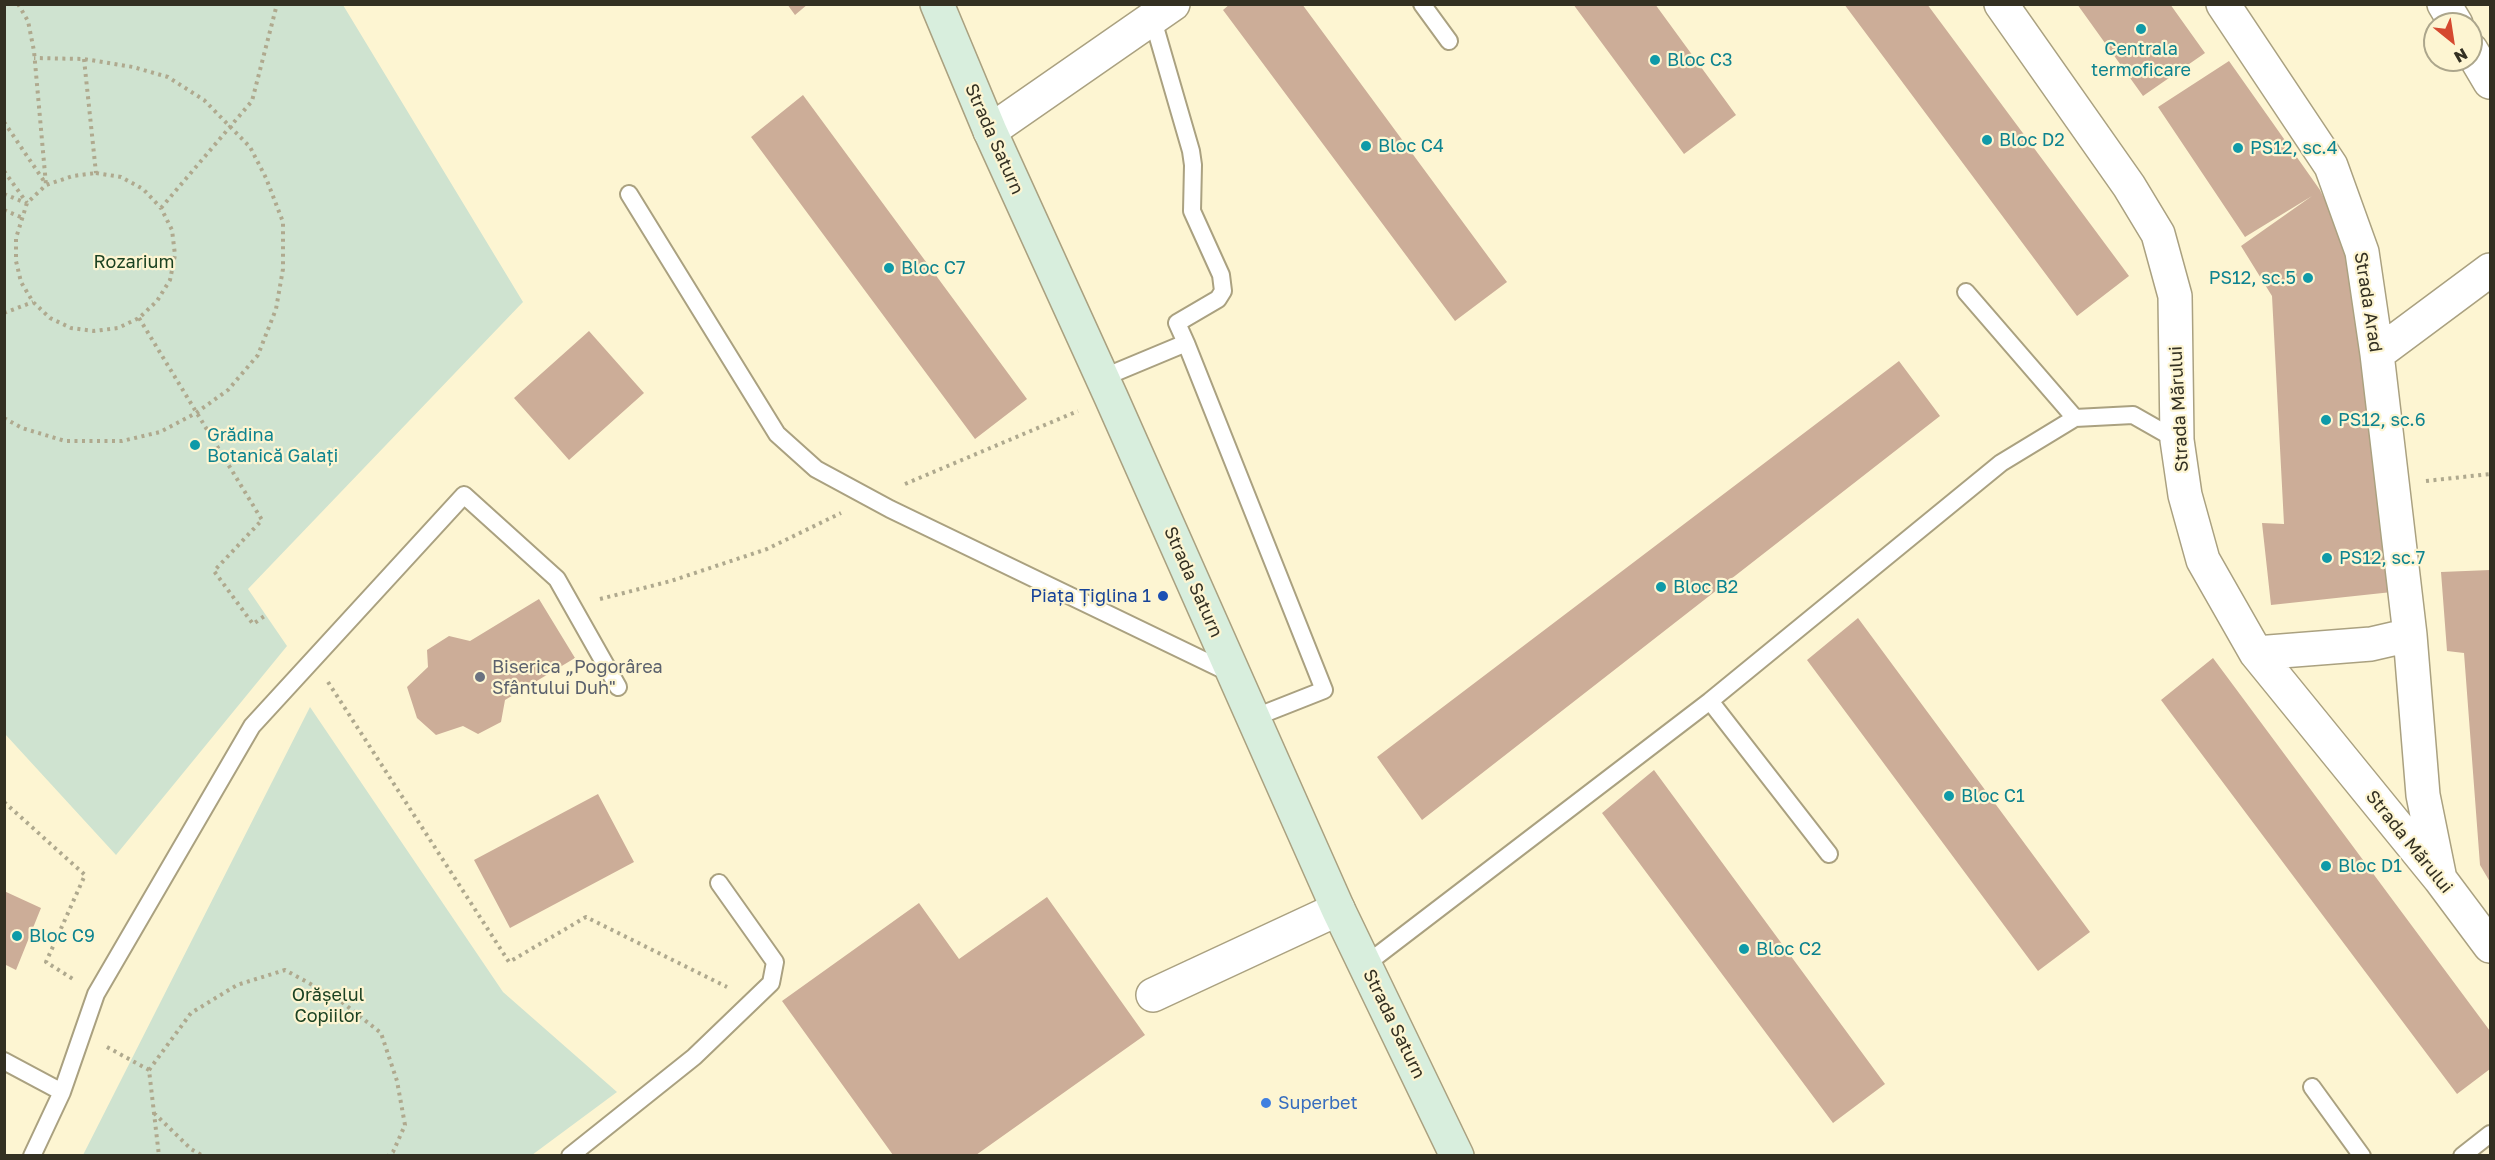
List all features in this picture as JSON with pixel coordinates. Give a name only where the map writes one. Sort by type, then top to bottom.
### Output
[{"type":"street","name":"Strada Saturn","points":[[937,4],[990,131],[1338,909],[1457,1155]]},
{"type":"street","name":"Strada Mărului","points":[[2001,4],[2129,186],[2158,234],[2175,296],[2177,440],[2185,495],[2203,560],[2256,653],[2440,879],[2490,946]]},
{"type":"street","name":"Strada Arad","points":[[2223,4],[2331,166],[2362,252],[2377,354],[2410,635],[2423,795],[2440,879]]},
{"type":"street","points":[[990,131],[1163,12]]},
{"type":"street","points":[[2377,354],[2490,270]]},
{"type":"street","points":[[2256,653],[2371,644],[2410,635]]},
{"type":"street","points":[[1153,995],[1338,909]]},
{"type":"lane","points":[[1422,4],[1449,40]]},
{"type":"lane","points":[[1163,12],[1191,151],[1192,211],[1221,275],[1223,291],[1218,299],[1177,323],[1324,690],[1253,718]]},
{"type":"lane","points":[[629,194],[777,434],[816,469],[890,508],[1235,676]]},
{"type":"lane","points":[[1966,292],[2075,418]]},
{"type":"lane","points":[[1102,378],[1186,343]]},
{"type":"lane","points":[[1365,965],[1710,701],[2001,463],[2075,418],[2133,415],[2177,440]]},
{"type":"lane","points":[[32,1155],[62,1092],[96,994],[252,726],[464,495],[557,579],[618,687]]},
{"type":"lane","points":[[1710,701],[1829,854]]},
{"type":"lane","points":[[570,1155],[694,1057],[771,982],[776,962],[719,883]]},
{"type":"lane","points":[[4,1061],[62,1092]]},
{"type":"lane","points":[[2312,1087],[2361,1155]]},
{"type":"lane","points":[[2462,1155],[2490,1134]]},
{"type":"path","points":[[161,208],[252,101],[277,4]]},
{"type":"path","points":[[18,5],[28,21],[34,58],[46,184]]},
{"type":"path","points":[[4,418],[22,428],[65,441],[122,441],[160,432],[196,413],[228,390],[258,354],[276,309],[284,269],[283,222],[250,147],[204,100],[168,77],[133,67],[84,59],[34,58]]},
{"type":"path","points":[[84,59],[96,172]]},
{"type":"path","points":[[4,122],[46,184]]},
{"type":"path","points":[[4,171],[27,203]]},
{"type":"path","points":[[96,172],[121,177],[144,189],[161,208],[171,230],[175,255],[170,280],[157,301],[139,318],[118,328],[82,330],[71,328],[50,318],[33,302],[21,282],[16,261],[16,238],[27,203],[46,184],[96,172]]},
{"type":"path","points":[[4,194],[27,203]]},
{"type":"path","points":[[4,210],[22,218]]},
{"type":"path","points":[[4,313],[33,302]]},
{"type":"path","points":[[139,318],[262,520],[214,571],[253,624],[266,615]]},
{"type":"path","points":[[2393,484],[2490,474]]},
{"type":"path","points":[[314,660],[509,962],[586,917],[755,1000]]},
{"type":"path","points":[[4,802],[84,875],[46,962],[96,994]]},
{"type":"path","points":[[159,1155],[149,1070],[191,1013],[237,986],[285,970],[338,999],[381,1032],[397,1081],[405,1125],[393,1152],[388,1155]]},
{"type":"path","points":[[82,1034],[149,1070]]},
{"type":"path","points":[[154,1113],[191,1149],[203,1155]]},
{"type":"green space","name":"Grădina Botanică Galați","points":[[5,4],[343,5],[523,302],[248,589],[287,646],[116,855],[5,734]]},
{"type":"green space","name":"Orășelul Copiilor","points":[[310,707],[503,992],[617,1092],[532,1155],[83,1155]]},
{"type":"building","points":[[787,4],[808,4],[795,15]]},
{"type":"building","name":"Bloc C4","points":[[1230,4],[1302,4],[1507,282],[1455,321],[1223,10]]},
{"type":"building","name":"Bloc C3","points":[[1573,4],[1655,4],[1736,115],[1684,154]]},
{"type":"building","name":"Bloc D2","points":[[1844,4],[1927,4],[2129,276],[2077,316]]},
{"type":"building","name":"Centrala termoficare","points":[[2077,4],[2170,4],[2205,53],[2143,96]]},
{"type":"building","points":[[2229,61],[2320,190],[2354,259],[2392,592],[2271,605],[2262,523],[2284,524],[2272,296],[2241,246],[2312,196],[2245,237],[2158,107]]},
{"type":"building","name":"Bloc C7","points":[[803,95],[1027,399],[975,439],[751,137]]},
{"type":"building","points":[[589,331],[644,393],[569,460],[514,398]]},
{"type":"building","name":"Bloc B2","points":[[1899,361],[1940,416],[1422,820],[1377,757]]},
{"type":"building","points":[[2490,570],[2490,882],[2480,865],[2464,653],[2447,651],[2441,572]]},
{"type":"building","name":"Biserica „Pogorârea Sfântului Duh\"","points":[[539,599],[575,658],[505,700],[501,722],[478,734],[463,726],[436,735],[417,718],[407,687],[428,667],[427,650],[449,636],[470,641]]},
{"type":"building","name":"Bloc C1","points":[[1858,618],[2090,932],[2038,971],[1807,660]]},
{"type":"building","name":"Bloc D1","points":[[2213,658],[2490,1031],[2490,1069],[2457,1094],[2161,700]]},
{"type":"building","name":"Bloc C2","points":[[1654,770],[1885,1084],[1833,1123],[1602,813]]},
{"type":"building","points":[[598,794],[634,862],[510,928],[474,860]]},
{"type":"building","name":"Bloc C9","points":[[4,891],[41,908],[16,970],[4,964]]},
{"type":"building","points":[[1047,897],[1145,1035],[976,1155],[893,1155],[782,1001],[919,903],[959,959]]},
{"type":"place","name":"Centrala termoficare","points":[[2141,29]]},
{"type":"place","name":"Bloc C3","points":[[1655,60]]},
{"type":"place","name":"Bloc D2","points":[[1987,140]]},
{"type":"place","name":"Bloc C4","points":[[1366,146]]},
{"type":"place","name":"PS12, sc.4","points":[[2238,148]]},
{"type":"place","name":"Bloc C7","points":[[889,268]]},
{"type":"place","name":"PS12, sc.5","points":[[2308,278]]},
{"type":"place","name":"PS12, sc.6","points":[[2326,420]]},
{"type":"place","name":"Grădina Botanică Galați","points":[[195,445]]},
{"type":"place","name":"PS12, sc.7","points":[[2327,558]]},
{"type":"place","name":"Bloc B2","points":[[1661,587]]},
{"type":"place","name":"Piața Țiglina 1","points":[[1163,596]]},
{"type":"place","name":"Biserica „Pogorârea Sfântului Duh\"","points":[[480,677]]},
{"type":"place","name":"Bloc C1","points":[[1949,796]]},
{"type":"place","name":"Bloc D1","points":[[2326,866]]},
{"type":"place","name":"Bloc C9","points":[[17,936]]},
{"type":"place","name":"Bloc C2","points":[[1744,949]]},
{"type":"place","name":"Superbet","points":[[1266,1103]]},
{"type":"park label","name":"Rozarium","points":[[134,262]]}]
